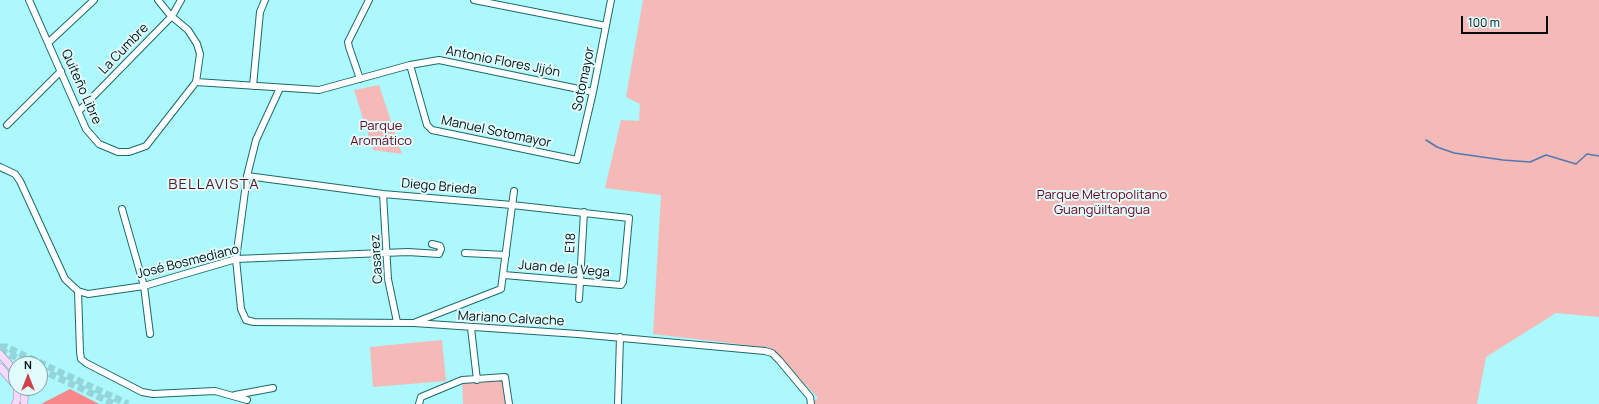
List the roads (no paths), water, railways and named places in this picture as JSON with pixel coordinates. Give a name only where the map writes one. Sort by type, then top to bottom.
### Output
[{"type":"main road","points":[[0,354],[8,363]]},
{"type":"main road","points":[[0,367],[8,377]]},
{"type":"street","name":"Quiteño Libre","points":[[30,0],[86,129],[99,144],[118,152],[129,152],[146,146],[196,82],[200,65],[198,49],[188,30],[172,16],[158,0]]},
{"type":"street","points":[[49,42],[94,0]]},
{"type":"street","name":"La Cumbre","points":[[78,110],[172,16],[181,0]]},
{"type":"street","points":[[253,86],[260,12],[265,0]]},
{"type":"street","points":[[360,79],[348,43],[369,0]]},
{"type":"street","points":[[474,0],[606,26]]},
{"type":"street","name":"Sotomayor","points":[[576,160],[579,158],[611,0]]},
{"type":"street","name":"Antonio Flores Jijón","points":[[196,82],[320,90],[410,65],[444,61],[593,92]]},
{"type":"street","name":"Manuel Sotomayor","points":[[410,65],[427,124],[432,130],[576,160]]},
{"type":"street","points":[[7,125],[61,71]]},
{"type":"street","points":[[236,259],[247,176],[256,140],[280,88]]},
{"type":"street","points":[[0,167],[15,174],[20,181],[59,268],[68,283],[78,291],[81,359],[137,390],[148,394],[215,391],[247,400]]},
{"type":"street","name":"Diego Brieda","points":[[247,176],[383,194],[584,212],[628,218],[622,284]]},
{"type":"street","points":[[414,323],[500,290],[504,275],[514,191]]},
{"type":"street","name":"Casarez","points":[[383,194],[390,292],[397,322]]},
{"type":"street","points":[[122,209],[144,286],[150,334]]},
{"type":"street","name":"E18","points":[[579,299],[584,212]]},
{"type":"street","name":"José Bosmediano","points":[[78,291],[92,294],[144,286],[236,259],[408,252],[439,254],[441,249],[432,244]]},
{"type":"street","points":[[465,253],[506,255]]},
{"type":"street","name":"Mariano Calvache","points":[[236,259],[242,313],[248,321],[397,322],[620,337],[765,351],[772,353],[810,397],[811,404]]},
{"type":"street","name":"Juan de la Vega","points":[[504,275],[622,284]]},
{"type":"street","points":[[471,328],[477,380]]},
{"type":"street","points":[[618,404],[620,337]]},
{"type":"street","points":[[419,404],[421,397],[462,380],[506,377],[509,404]]},
{"type":"street","points":[[233,395],[272,388]]},
{"type":"waterway","points":[[1426,140],[1437,147],[1454,153],[1503,160],[1530,162],[1546,155],[1576,164],[1587,154],[1599,156]]},
{"type":"tunnel","points":[[0,347],[6,347],[128,404]]},
{"type":"tunnel","points":[[0,352],[5,352],[13,356]]},
{"type":"tunnel","points":[[48,373],[114,404]]},
{"type":"district","name":"BELLAVISTA","points":[[214,185]]},
{"type":"park label","name":"Parque Aromático","points":[[381,134]]},
{"type":"park label","name":"Parque Metropolitano Guangüiltangua","points":[[1102,202]]}]
